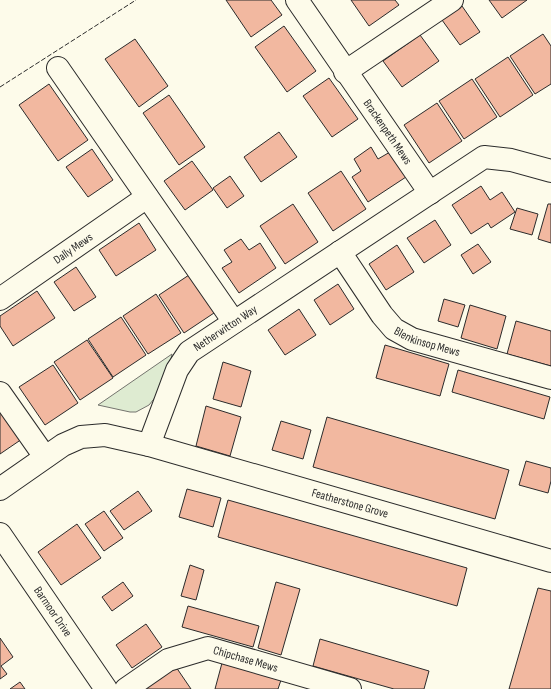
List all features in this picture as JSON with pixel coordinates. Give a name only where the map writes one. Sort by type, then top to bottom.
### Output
[{"type":"street","name":"Brackenpeth Mews","points":[[297,0],[345,72],[430,193]]},
{"type":"street","points":[[345,72],[452,0]]},
{"type":"street","points":[[58,68],[234,322]]},
{"type":"street","name":"Netherwitton Way","points":[[148,445],[177,370],[189,352],[484,157],[511,160],[551,171]]},
{"type":"street","name":"Dally Mews","points":[[0,300],[147,197]]},
{"type":"street","name":"Blenkinsop Mews","points":[[340,252],[382,315],[394,329],[412,339],[551,378]]},
{"type":"street","points":[[0,393],[45,457]]},
{"type":"street","points":[[0,489],[63,445],[80,436],[105,435],[148,445]]},
{"type":"street","name":"Featherstone Grove","points":[[148,445],[551,561]]},
{"type":"street","name":"Barmoor Drive","points":[[0,534],[106,689]]},
{"type":"street","name":"Chipchase Mews","points":[[126,689],[168,660],[208,648],[350,689]]},
{"type":"green space","points":[[172,354],[158,394],[149,405],[136,412],[130,412],[98,405]]},
{"type":"building","points":[[226,0],[271,0],[282,15],[251,37]]},
{"type":"building","points":[[351,0],[395,0],[399,5],[369,26]]},
{"type":"building","points":[[489,0],[527,0],[502,18]]},
{"type":"building","points":[[462,6],[480,32],[460,45],[442,20]]},
{"type":"building","points":[[284,26],[316,71],[287,92],[255,47]]},
{"type":"building","points":[[543,34],[551,46],[551,84],[535,94],[510,56]]},
{"type":"building","points":[[420,35],[439,61],[402,87],[383,61]]},
{"type":"building","points":[[135,39],[168,86],[139,107],[105,59]]},
{"type":"building","points":[[508,57],[533,95],[500,117],[475,79]]},
{"type":"building","points":[[329,78],[358,119],[332,137],[303,96]]},
{"type":"building","points":[[472,79],[497,117],[464,139],[439,101]]},
{"type":"building","points":[[49,84],[88,140],[58,161],[19,105]]},
{"type":"building","points":[[169,95],[205,147],[179,165],[143,113]]},
{"type":"building","points":[[437,103],[462,141],[429,163],[404,125]]},
{"type":"building","points":[[279,132],[297,157],[261,182],[244,157]]},
{"type":"building","points":[[371,147],[378,159],[390,152],[406,177],[368,202],[352,177],[361,171],[354,159]]},
{"type":"building","points":[[92,149],[113,180],[88,197],[66,167]]},
{"type":"building","points":[[192,161],[213,190],[185,210],[164,181]]},
{"type":"building","points":[[341,171],[366,209],[333,231],[308,193]]},
{"type":"building","points":[[230,176],[244,196],[227,208],[213,188]]},
{"type":"building","points":[[481,186],[490,200],[502,192],[515,212],[491,228],[488,223],[471,234],[452,205]]},
{"type":"building","points":[[293,204],[318,242],[285,264],[260,226]]},
{"type":"building","points":[[548,204],[551,204],[551,243],[538,239]]},
{"type":"building","points":[[517,208],[538,214],[532,235],[510,229]]},
{"type":"building","points":[[435,220],[451,245],[424,263],[407,238]]},
{"type":"building","points":[[139,223],[156,250],[116,276],[99,250]]},
{"type":"building","points":[[241,239],[249,250],[260,243],[276,268],[239,293],[222,268],[232,262],[224,250]]},
{"type":"building","points":[[478,244],[491,262],[473,274],[461,255]]},
{"type":"building","points":[[397,245],[414,272],[386,290],[369,264]]},
{"type":"building","points":[[76,267],[96,297],[74,311],[54,282]]},
{"type":"building","points":[[192,273],[217,311],[184,333],[159,295]]},
{"type":"building","points":[[338,284],[354,309],[330,325],[314,300]]},
{"type":"building","points":[[37,291],[55,318],[13,346],[0,326],[0,316]]},
{"type":"building","points":[[156,294],[181,333],[148,354],[123,316]]},
{"type":"building","points":[[444,299],[465,305],[458,327],[438,321]]},
{"type":"building","points":[[470,305],[506,316],[497,349],[461,338]]},
{"type":"building","points":[[299,309],[316,335],[285,355],[268,330]]},
{"type":"building","points":[[121,317],[146,355],[113,377],[88,339]]},
{"type":"building","points":[[516,321],[551,331],[551,366],[507,354]]},
{"type":"building","points":[[87,340],[113,378],[80,400],[54,362]]},
{"type":"building","points":[[385,345],[449,364],[440,396],[376,378]]},
{"type":"building","points":[[223,362],[251,371],[241,407],[213,399]]},
{"type":"building","points":[[53,365],[78,403],[45,425],[19,387]]},
{"type":"building","points":[[458,370],[550,397],[544,419],[452,392]]},
{"type":"building","points":[[0,406],[22,439],[0,454]]},
{"type":"building","points":[[206,406],[241,417],[230,456],[196,446]]},
{"type":"building","points":[[327,417],[509,470],[495,519],[313,467]]},
{"type":"building","points":[[281,421],[311,430],[303,459],[272,450]]},
{"type":"building","points":[[526,461],[551,468],[551,481],[548,493],[519,485]]},
{"type":"building","points":[[187,489],[221,498],[213,527],[179,517]]},
{"type":"building","points":[[138,491],[152,511],[124,530],[110,511]]},
{"type":"building","points":[[228,500],[467,568],[457,606],[218,537]]},
{"type":"building","points":[[104,511],[123,538],[104,551],[85,524]]},
{"type":"building","points":[[77,524],[101,558],[61,585],[38,552]]},
{"type":"building","points":[[190,565],[204,570],[196,600],[181,596]]},
{"type":"building","points":[[123,582],[133,596],[112,611],[102,597]]},
{"type":"building","points":[[276,582],[300,589],[281,655],[258,648]]},
{"type":"building","points":[[538,588],[551,591],[551,689],[509,689]]},
{"type":"building","points":[[188,606],[259,626],[253,647],[182,627]]},
{"type":"building","points":[[146,624],[162,647],[132,668],[116,645]]},
{"type":"building","points":[[0,638],[13,657],[1,666],[7,674],[0,679]]},
{"type":"building","points":[[320,639],[429,671],[424,689],[394,689],[313,666]]},
{"type":"building","points":[[222,663],[281,680],[278,689],[215,689]]},
{"type":"building","points":[[176,667],[191,689],[144,689]]},
{"type":"building","points":[[20,682],[25,689],[10,689]]},
{"type":"fence","points":[[0,87],[136,0]]}]
